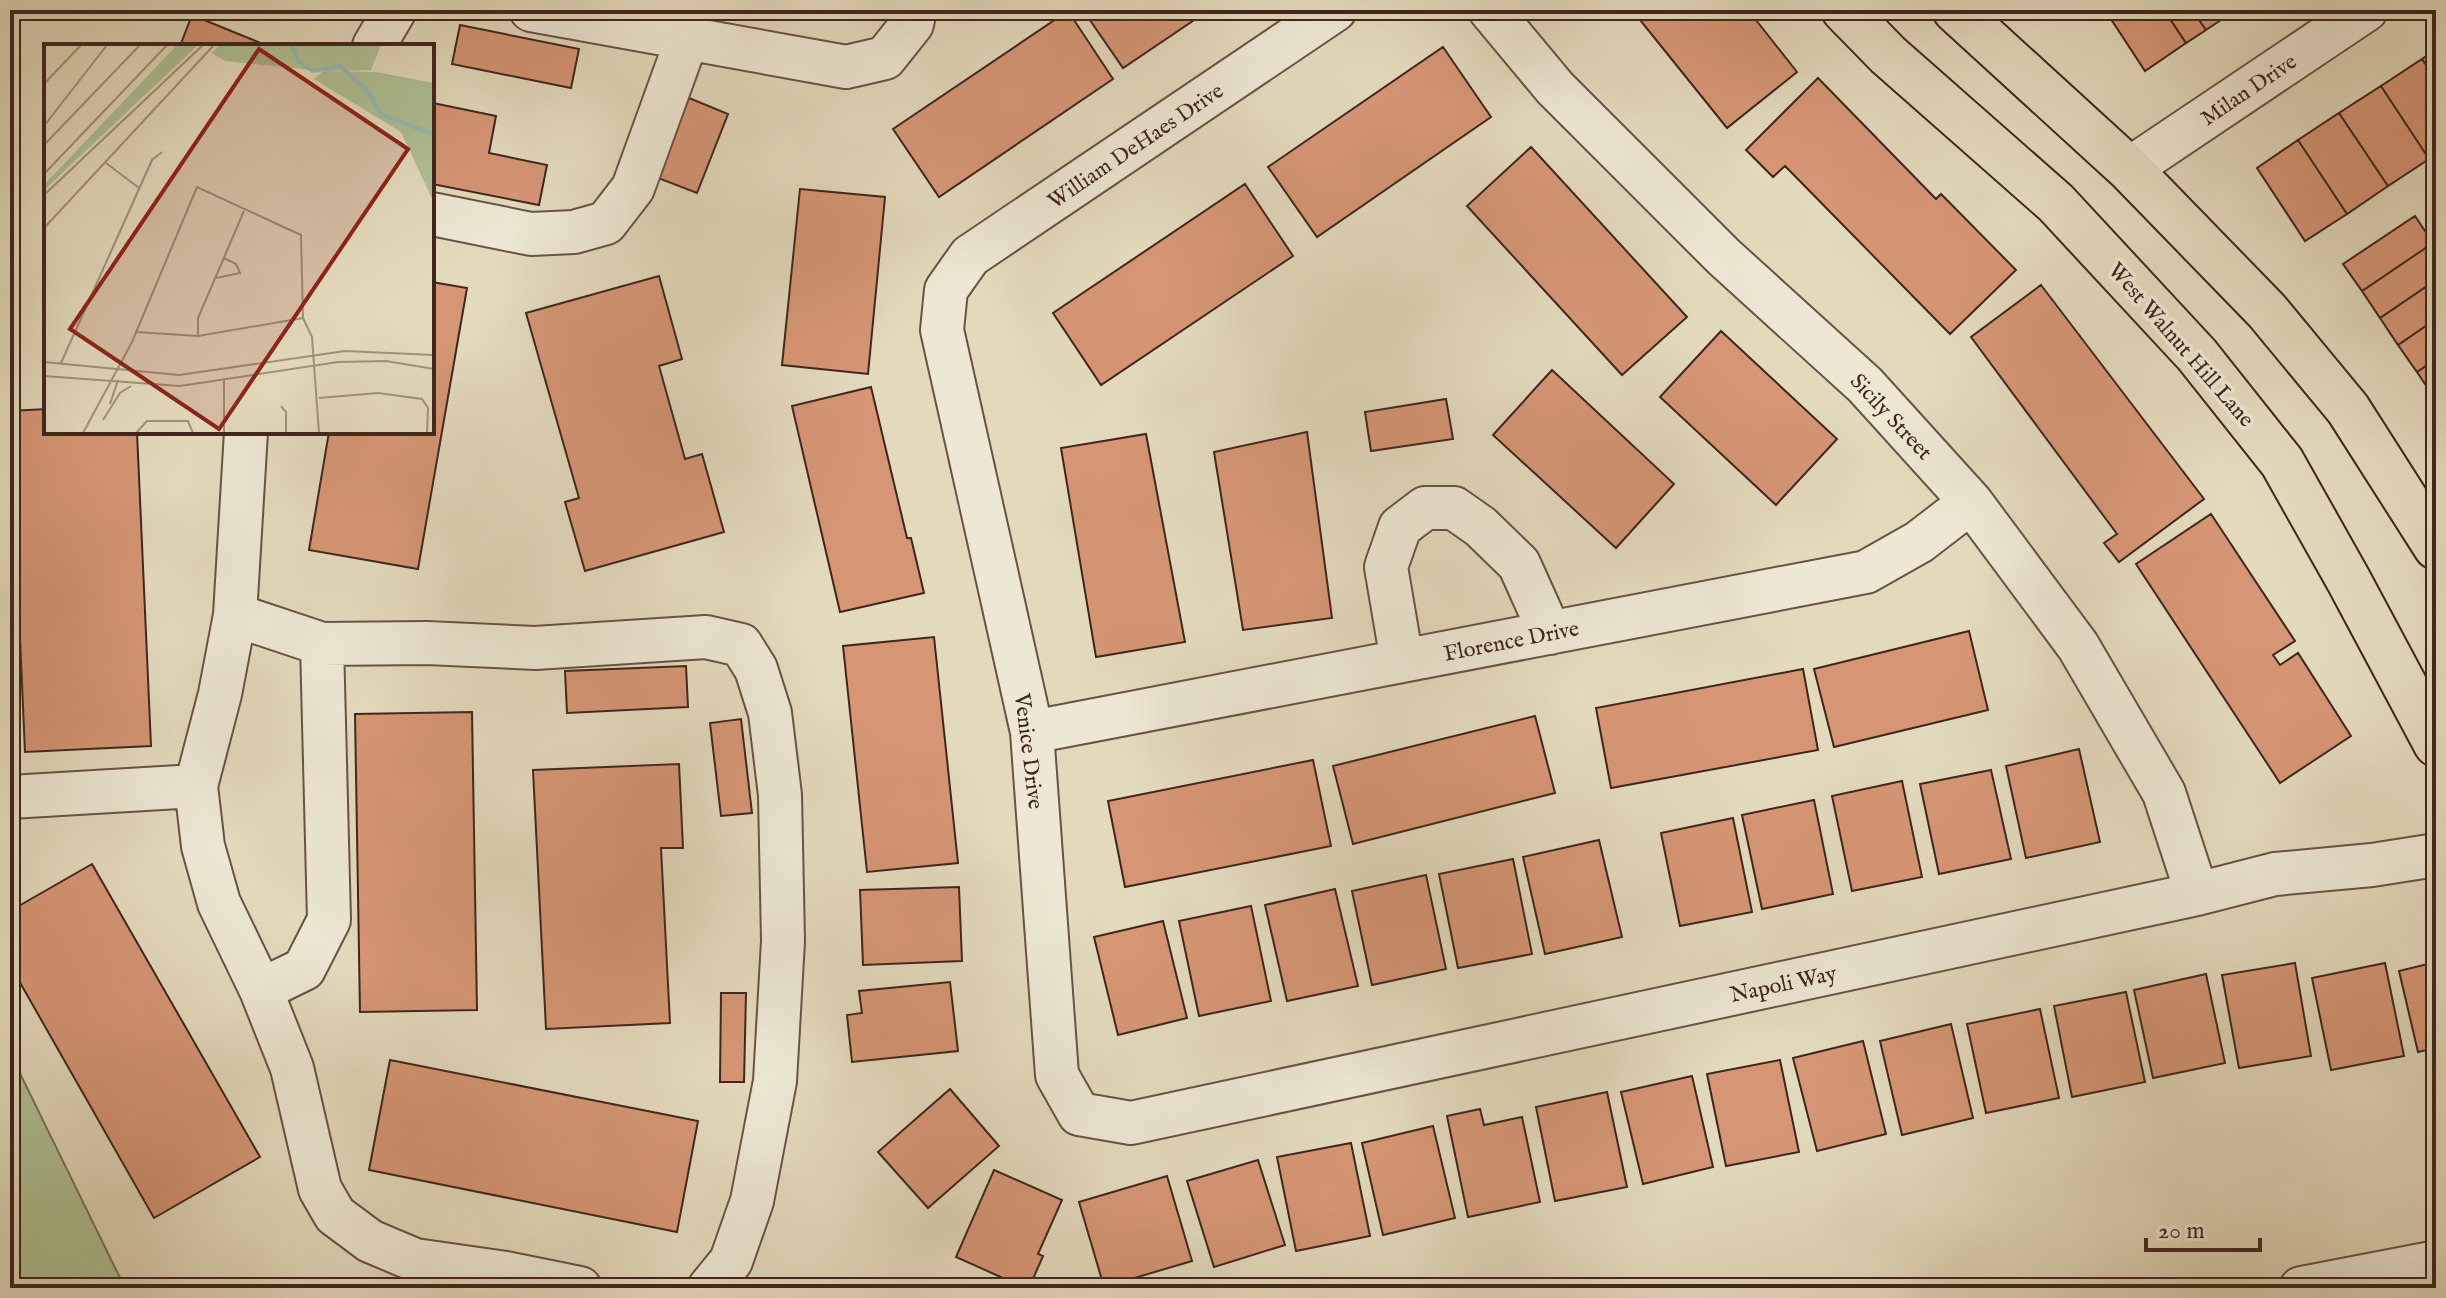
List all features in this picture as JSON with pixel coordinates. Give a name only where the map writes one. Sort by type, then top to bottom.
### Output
[{"type":"main road","name":"West Walnut Hill Lane","points":[[1844,10],[1888,55],[2056,203],[2197,355],[2282,462],[2436,744]]},
{"type":"main road","points":[[1955,10],[2129,169],[2267,311],[2348,409],[2436,547]]},
{"type":"street","points":[[375,44],[395,10]]},
{"type":"street","points":[[531,10],[846,67],[885,58],[912,24],[915,10]]},
{"type":"street","name":"William DeHaes Drive","points":[[946,290],[970,256],[1335,10]]},
{"type":"street","name":"Sicily Street","points":[[1490,10],[1555,88],[1724,257],[1865,385],[1971,502],[2078,646],[2164,793],[2197,894]]},
{"type":"street","name":"Milan Drive","points":[[2129,169],[2366,10]]},
{"type":"street","points":[[434,214],[531,234],[574,232],[606,223],[633,188],[687,39]]},
{"type":"street","name":"Venice Drive","points":[[946,290],[942,330],[1032,732],[1057,1075],[1079,1114],[1131,1123]]},
{"type":"street","points":[[246,434],[235,615],[220,694],[196,786],[203,846],[219,903],[261,990],[292,1068],[320,1189],[335,1215],[370,1241],[415,1260],[506,1273],[580,1288]]},
{"type":"street","name":"Florence Drive","points":[[1032,732],[1866,572],[1919,542],[1971,502]]},
{"type":"street","points":[[1402,661],[1386,567],[1400,527],[1425,508],[1454,508],[1481,527],[1519,564],[1550,633]]},
{"type":"street","points":[[235,615],[322,644],[427,643],[535,648],[706,637],[741,645],[756,669],[770,713],[780,795],[783,941],[775,1081],[752,1201],[731,1261],[709,1288]]},
{"type":"street","points":[[261,990],[304,969],[329,920],[322,644]]},
{"type":"street","points":[[10,797],[196,786]]},
{"type":"street","name":"Napoli Way","points":[[1131,1123],[2197,894],[2275,874],[2372,865],[2436,855]]},
{"type":"street","points":[[2301,1288],[2436,1262]]},
{"type":"green space","points":[[10,1053],[125,1288],[10,1288]]},
{"type":"building","points":[[1083,10],[1209,10],[1123,68]]},
{"type":"building","points":[[1632,10],[1748,10],[1797,72],[1727,128]]},
{"type":"building","points":[[2105,10],[2164,10],[2186,43],[2145,71]]},
{"type":"building","points":[[2164,10],[2192,10],[2206,30],[2186,43]]},
{"type":"building","points":[[2192,10],[2223,10],[2227,16],[2206,30]]},
{"type":"building","points":[[1068,11],[1113,79],[939,197],[893,129]]},
{"type":"building","points":[[192,15],[263,44],[181,44]]},
{"type":"building","points":[[460,25],[579,49],[571,88],[452,64]]},
{"type":"building","points":[[1443,47],[1491,117],[1317,237],[1268,167]]},
{"type":"building","points":[[2436,49],[2436,80],[2422,59]]},
{"type":"building","points":[[2422,59],[2436,80],[2436,155],[2429,159],[2381,86]]},
{"type":"building","points":[[1818,78],[1936,199],[1941,194],[2016,270],[1950,334],[1785,166],[1773,177],[1746,150]]},
{"type":"building","points":[[2381,86],[2429,159],[2388,186],[2339,113]]},
{"type":"building","points":[[689,98],[728,114],[697,193],[658,178]]},
{"type":"building","points":[[434,103],[496,116],[489,153],[547,165],[539,205],[434,184]]},
{"type":"building","points":[[2339,113],[2388,186],[2347,214],[2298,140]]},
{"type":"building","points":[[2298,140],[2347,214],[2305,241],[2257,168]]},
{"type":"building","points":[[1531,147],[1687,317],[1622,375],[1467,206]]},
{"type":"building","points":[[1245,184],[1293,256],[1101,385],[1053,313]]},
{"type":"building","points":[[800,189],[885,197],[868,374],[782,365]]},
{"type":"building","points":[[2415,216],[2433,243],[2362,291],[2343,264]]},
{"type":"building","points":[[2433,243],[2436,247],[2436,280],[2380,318],[2362,291]]},
{"type":"building","points":[[659,276],[682,359],[659,366],[685,459],[702,454],[724,532],[585,571],[565,502],[579,498],[526,313]]},
{"type":"building","points":[[2436,280],[2436,319],[2398,345],[2380,318]]},
{"type":"building","points":[[434,282],[467,288],[418,569],[309,550],[329,434],[434,434]]},
{"type":"building","points":[[2041,285],[2204,499],[2119,562],[2104,543],[2117,534],[1971,337]]},
{"type":"building","points":[[2436,319],[2436,359],[2417,372],[2398,345]]},
{"type":"building","points":[[1721,331],[1837,439],[1776,505],[1660,397]]},
{"type":"building","points":[[2436,359],[2436,398],[2435,399],[2417,372]]},
{"type":"building","points":[[1552,370],[1674,484],[1616,548],[1493,435]]},
{"type":"building","points":[[871,387],[907,538],[911,538],[924,593],[840,612],[792,406]]},
{"type":"building","points":[[1446,399],[1453,439],[1371,451],[1365,412]]},
{"type":"building","points":[[44,409],[44,434],[137,434],[151,746],[25,752],[10,411]]},
{"type":"building","points":[[1307,432],[1332,618],[1243,630],[1214,452]]},
{"type":"building","points":[[1146,434],[1185,642],[1096,657],[1061,448]]},
{"type":"building","points":[[2211,514],[2295,641],[2273,655],[2280,665],[2298,653],[2351,736],[2280,783],[2136,564]]},
{"type":"building","points":[[1969,631],[1988,710],[1834,747],[1814,669]]},
{"type":"building","points":[[934,637],[958,863],[867,872],[843,646]]},
{"type":"building","points":[[686,666],[688,707],[567,713],[565,671]]},
{"type":"building","points":[[1803,669],[1818,750],[1611,788],[1596,708]]},
{"type":"building","points":[[472,712],[477,1010],[360,1012],[355,714]]},
{"type":"building","points":[[1535,716],[1555,793],[1353,844],[1333,766]]},
{"type":"building","points":[[741,719],[752,813],[721,816],[710,723]]},
{"type":"building","points":[[2079,749],[2100,842],[2026,858],[2006,766]]},
{"type":"building","points":[[1313,760],[1331,846],[1125,887],[1108,801]]},
{"type":"building","points":[[679,764],[683,848],[661,848],[670,1023],[546,1029],[533,770]]},
{"type":"building","points":[[1991,770],[2011,859],[1939,874],[1920,784]]},
{"type":"building","points":[[1902,781],[1922,877],[1852,891],[1832,796]]},
{"type":"building","points":[[1814,800],[1833,894],[1762,909],[1742,815]]},
{"type":"building","points":[[1733,818],[1752,912],[1680,926],[1661,833]]},
{"type":"building","points":[[1599,840],[1622,937],[1545,954],[1523,857]]},
{"type":"building","points":[[1513,859],[1532,954],[1458,968],[1439,874]]},
{"type":"building","points":[[92,864],[260,1157],[154,1218],[10,965],[10,911]]},
{"type":"building","points":[[1426,875],[1446,969],[1372,985],[1352,891]]},
{"type":"building","points":[[959,887],[962,961],[863,965],[860,890]]},
{"type":"building","points":[[1335,889],[1358,986],[1287,1001],[1265,905]]},
{"type":"building","points":[[1251,906],[1271,1001],[1199,1016],[1179,921]]},
{"type":"building","points":[[1163,921],[1187,1018],[1118,1035],[1094,937]]},
{"type":"building","points":[[2436,962],[2436,1048],[2418,1052],[2399,971]]},
{"type":"building","points":[[2295,963],[2311,1056],[2239,1068],[2222,975]]},
{"type":"building","points":[[2385,963],[2404,1056],[2331,1070],[2312,978]]},
{"type":"building","points":[[2206,974],[2225,1063],[2153,1078],[2134,990]]},
{"type":"building","points":[[950,982],[958,1051],[852,1062],[847,1015],[862,1013],[859,991]]},
{"type":"building","points":[[2126,992],[2145,1082],[2072,1097],[2054,1006]]},
{"type":"building","points":[[721,993],[746,993],[744,1082],[720,1082]]},
{"type":"building","points":[[2040,1009],[2059,1098],[1986,1113],[1967,1024]]},
{"type":"building","points":[[1951,1024],[1973,1118],[1902,1135],[1880,1041]]},
{"type":"building","points":[[1863,1041],[1886,1134],[1817,1151],[1793,1058]]},
{"type":"building","points":[[390,1060],[698,1121],[677,1232],[369,1170]]},
{"type":"building","points":[[1780,1060],[1799,1152],[1726,1166],[1707,1074]]},
{"type":"building","points":[[1692,1076],[1713,1167],[1643,1184],[1621,1092]]},
{"type":"building","points":[[950,1089],[999,1146],[928,1208],[878,1152]]},
{"type":"building","points":[[1607,1092],[1627,1187],[1555,1201],[1536,1107]]},
{"type":"building","points":[[1480,1109],[1484,1125],[1522,1117],[1540,1202],[1468,1217],[1447,1116]]},
{"type":"building","points":[[1433,1126],[1455,1218],[1383,1235],[1362,1143]]},
{"type":"building","points":[[1351,1143],[1370,1236],[1296,1251],[1277,1157]]},
{"type":"building","points":[[1258,1160],[1285,1245],[1214,1267],[1187,1181]]},
{"type":"building","points":[[994,1170],[1062,1200],[1038,1254],[1043,1256],[1029,1288],[999,1288],[1003,1278],[956,1257]]},
{"type":"building","points":[[1167,1176],[1192,1261],[1104,1287],[1079,1202]]}]
